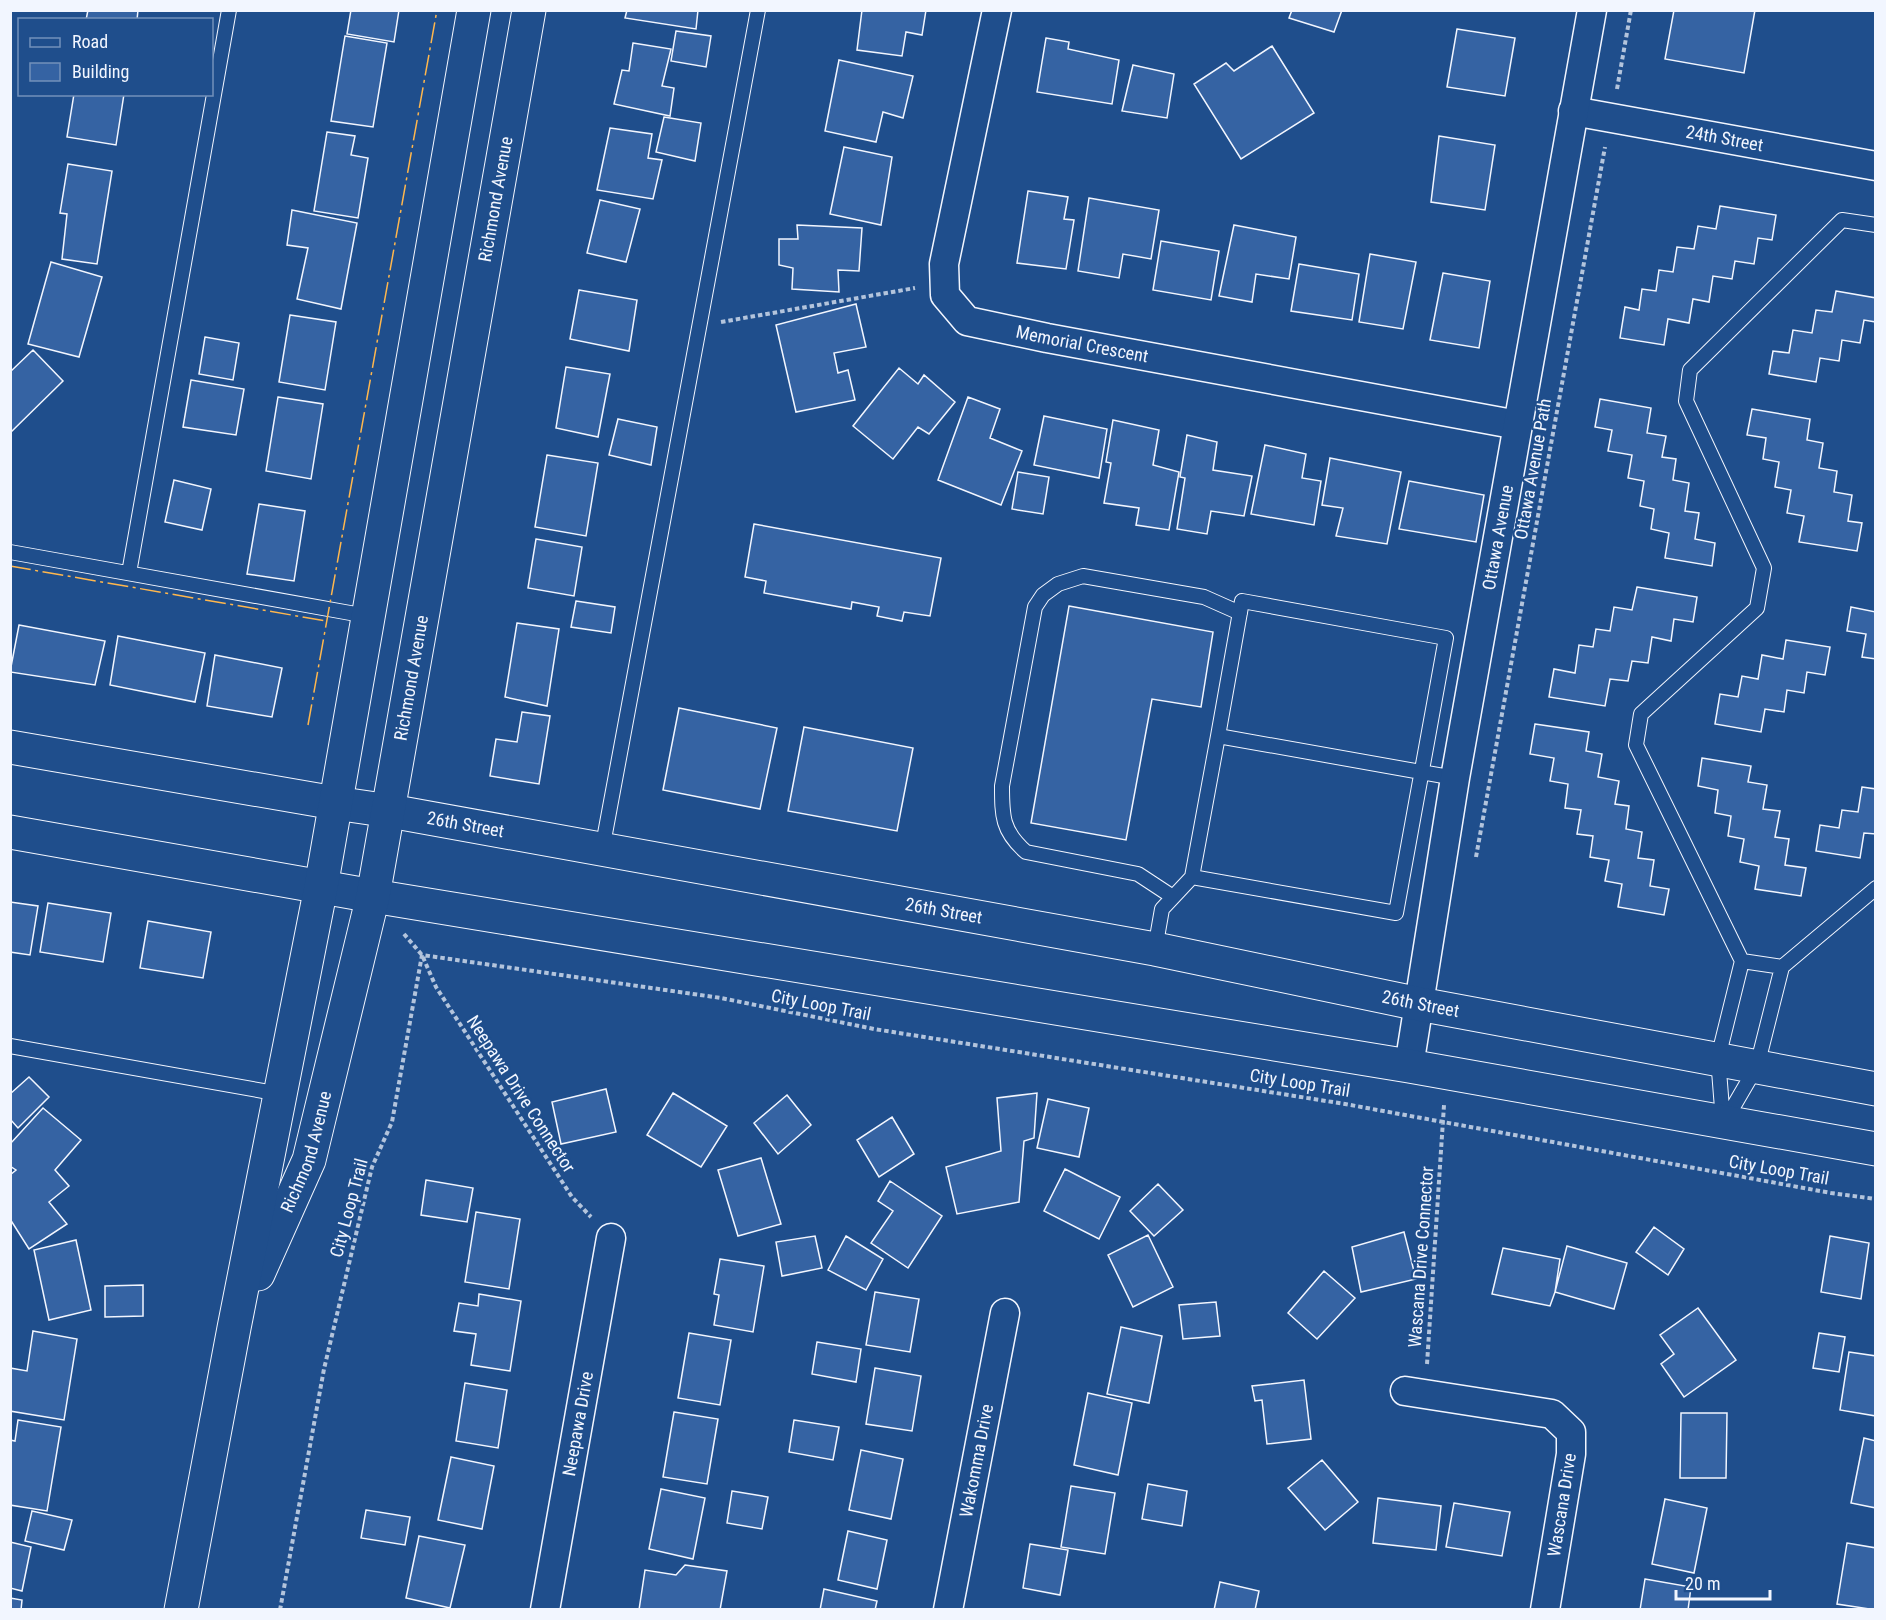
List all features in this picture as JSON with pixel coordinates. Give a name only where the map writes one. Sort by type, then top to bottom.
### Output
[{"type":"street","name":"Richmond Avenue","points":[[182,1610],[234,1328],[321,887],[474,10]]},
{"type":"street","name":"Richmond Avenue","points":[[234,1328],[309,1160],[373,896],[390,811],[529,10]]},
{"type":"street","name":"Memorial Crescent","points":[[997,10],[944,264],[945,295],[967,321],[1518,424]]},
{"type":"street","name":"Ottawa Avenue","points":[[1409,1066],[1455,778],[1592,10]]},
{"type":"street","name":"24th Street","points":[[1573,111],[1875,166]]},
{"type":"street","name":"26th Street","points":[[10,747],[390,811],[1155,949],[1419,1004],[1875,1089]]},
{"type":"street","points":[[10,832],[373,896],[1409,1066],[1875,1149]]},
{"type":"street","name":"Neepawa Drive","points":[[544,1610],[611,1238]]},
{"type":"street","name":"Wakomma Drive","points":[[948,1610],[1005,1313]]},
{"type":"street","name":"Wascana Drive","points":[[1415,1393],[1552,1414],[1571,1432],[1571,1454],[1545,1610]]},
{"type":"lane","points":[[129,573],[229,10]]},
{"type":"lane","points":[[602,850],[758,10]]},
{"type":"lane","points":[[1724,1123],[1718,1058],[1742,961],[1636,745],[1641,714],[1757,608],[1764,568],[1686,400],[1690,370],[1842,220],[1875,225]]},
{"type":"lane","points":[[10,552],[367,616]]},
{"type":"lane","points":[[1173,897],[1138,874],[1026,852],[1013,840],[1002,815],[1002,786],[1035,607],[1043,595],[1058,584],[1083,576],[1204,597],[1240,613]]},
{"type":"lane","points":[[1155,949],[1162,909],[1192,876],[1242,601],[1446,638],[1396,913],[1192,876]]},
{"type":"lane","points":[[1218,736],[1455,778]]},
{"type":"lane","points":[[1724,1123],[1757,1066],[1782,967],[1875,888]]},
{"type":"lane","points":[[1742,961],[1782,967]]},
{"type":"lane","points":[[10,1046],[280,1094]]},
{"type":"path","points":[[1618,86],[1631,10]]},
{"type":"path","name":"Ottawa Avenue Path","points":[[1474,865],[1605,147]]},
{"type":"path","points":[[700,326],[918,287]]},
{"type":"path","name":"City Loop Trail","points":[[280,1610],[324,1369],[372,1167],[392,1122],[422,955],[721,998],[873,1029],[1321,1100],[1857,1198],[1875,1199]]},
{"type":"path","name":"Neepawa Drive Connector","points":[[422,955],[436,987],[572,1197],[611,1238]]},
{"type":"path","name":"Wascana Drive Connector","points":[[1415,1393],[1444,1122]]},
{"type":"building","points":[[88,10],[138,10],[137,18],[86,18]]},
{"type":"building","points":[[351,10],[399,10],[394,42],[347,34]]},
{"type":"building","points":[[627,10],[698,10],[696,29],[625,18]]},
{"type":"building","points":[[862,10],[926,10],[922,35],[906,32],[902,56],[857,50]]},
{"type":"building","points":[[1292,10],[1342,10],[1334,32],[1289,18]]},
{"type":"building","points":[[1674,10],[1755,10],[1744,73],[1665,59]]},
{"type":"building","points":[[1457,29],[1515,38],[1505,96],[1447,87]]},
{"type":"building","points":[[676,31],[711,36],[706,67],[671,61]]},
{"type":"building","points":[[345,36],[387,43],[373,127],[331,121]]},
{"type":"building","points":[[1046,38],[1069,42],[1068,49],[1119,60],[1112,104],[1037,92]]},
{"type":"building","points":[[633,43],[671,49],[662,86],[674,88],[670,116],[614,104],[622,70],[629,71]]},
{"type":"building","points":[[1272,46],[1314,113],[1241,159],[1194,84],[1226,63],[1234,71]]},
{"type":"building","points":[[839,60],[913,76],[903,118],[883,112],[876,142],[825,131]]},
{"type":"building","points":[[1133,65],[1174,74],[1167,118],[1122,111]]},
{"type":"building","points":[[74,96],[124,96],[116,145],[67,137]]},
{"type":"building","points":[[664,117],[701,123],[695,161],[656,152]]},
{"type":"building","points":[[610,128],[652,134],[648,158],[662,160],[653,199],[597,190]]},
{"type":"building","points":[[327,132],[355,136],[351,155],[368,158],[358,218],[314,211]]},
{"type":"building","points":[[1439,136],[1495,145],[1485,210],[1431,202]]},
{"type":"building","points":[[844,147],[892,157],[881,225],[830,214]]},
{"type":"building","points":[[68,164],[112,171],[97,264],[62,259],[67,214],[60,213]]},
{"type":"building","points":[[1028,191],[1068,197],[1064,219],[1074,220],[1066,269],[1017,263]]},
{"type":"building","points":[[1089,198],[1159,210],[1151,259],[1123,254],[1119,278],[1078,271]]},
{"type":"building","points":[[600,200],[640,209],[626,262],[587,253]]},
{"type":"building","points":[[1720,206],[1776,215],[1772,240],[1758,238],[1754,264],[1735,261],[1732,279],[1713,276],[1709,302],[1693,299],[1689,323],[1668,319],[1664,345],[1620,338],[1625,307],[1639,310],[1642,289],[1656,291],[1659,270],[1673,272],[1677,247],[1694,249],[1698,226],[1716,229]]},
{"type":"building","points":[[292,210],[357,223],[341,309],[297,299],[308,248],[287,245]]},
{"type":"building","points":[[797,225],[862,228],[859,271],[838,270],[839,292],[792,289],[793,268],[779,265],[779,239],[798,239]]},
{"type":"building","points":[[1234,225],[1296,237],[1289,279],[1256,274],[1252,302],[1219,296]]},
{"type":"building","points":[[1161,241],[1219,251],[1211,300],[1153,290]]},
{"type":"building","points":[[1370,254],[1416,262],[1403,329],[1359,322]]},
{"type":"building","points":[[51,262],[102,277],[79,357],[28,344]]},
{"type":"building","points":[[1299,264],[1359,274],[1352,320],[1291,311]]},
{"type":"building","points":[[1443,273],[1490,281],[1479,348],[1430,340]]},
{"type":"building","points":[[579,290],[637,300],[629,351],[570,339]]},
{"type":"building","points":[[1836,291],[1876,298],[1876,322],[1864,320],[1860,343],[1842,340],[1839,361],[1820,358],[1816,382],[1769,374],[1773,351],[1789,353],[1793,330],[1812,333],[1816,310],[1832,312]]},
{"type":"building","points":[[856,304],[866,347],[834,353],[838,373],[848,370],[855,400],[796,412],[776,325]]},
{"type":"building","points":[[290,315],[336,322],[325,390],[279,382]]},
{"type":"building","points":[[205,337],[239,343],[233,380],[199,374]]},
{"type":"building","points":[[33,350],[63,381],[10,433],[10,372]]},
{"type":"building","points":[[566,367],[610,374],[598,437],[556,428]]},
{"type":"building","points":[[899,368],[918,384],[924,375],[955,402],[929,434],[918,427],[893,459],[853,426]]},
{"type":"building","points":[[191,380],[244,389],[236,435],[183,427]]},
{"type":"building","points":[[278,397],[323,404],[311,479],[266,471]]},
{"type":"building","points":[[968,397],[1000,409],[990,438],[1022,451],[1001,505],[938,480]]},
{"type":"building","points":[[1600,399],[1651,408],[1647,433],[1666,436],[1662,457],[1676,459],[1673,480],[1689,483],[1685,511],[1699,513],[1695,539],[1715,543],[1712,566],[1665,558],[1669,533],[1651,529],[1654,509],[1640,506],[1644,481],[1628,478],[1632,455],[1608,451],[1612,430],[1595,427]]},
{"type":"building","points":[[1752,409],[1810,419],[1807,440],[1823,443],[1819,468],[1837,471],[1834,492],[1852,495],[1848,521],[1862,523],[1857,551],[1799,542],[1804,516],[1787,513],[1791,490],[1775,487],[1779,462],[1763,459],[1766,438],[1747,435]]},
{"type":"building","points":[[1044,416],[1107,429],[1099,478],[1034,465]]},
{"type":"building","points":[[618,419],[657,427],[651,465],[609,455]]},
{"type":"building","points":[[1113,420],[1159,430],[1153,465],[1179,472],[1169,530],[1136,525],[1139,508],[1104,503],[1111,463],[1106,462]]},
{"type":"building","points":[[1187,435],[1217,442],[1213,470],[1252,476],[1244,516],[1211,511],[1207,534],[1177,529],[1185,478],[1180,477]]},
{"type":"building","points":[[1265,445],[1306,454],[1302,478],[1321,481],[1314,525],[1251,514]]},
{"type":"building","points":[[547,455],[598,463],[586,536],[535,527]]},
{"type":"building","points":[[1330,458],[1401,472],[1387,544],[1336,536],[1343,508],[1322,505]]},
{"type":"building","points":[[1018,472],[1049,477],[1043,514],[1012,509]]},
{"type":"building","points":[[174,480],[211,489],[202,530],[165,522]]},
{"type":"building","points":[[1409,481],[1484,495],[1476,542],[1399,529]]},
{"type":"building","points":[[259,504],[305,511],[294,581],[247,574]]},
{"type":"building","points":[[754,524],[941,558],[930,616],[904,612],[902,621],[877,616],[879,607],[852,602],[851,609],[764,593],[766,581],[745,577]]},
{"type":"building","points":[[536,539],[582,547],[574,596],[528,588]]},
{"type":"building","points":[[1637,587],[1697,597],[1693,622],[1674,619],[1671,641],[1652,637],[1648,663],[1632,661],[1628,681],[1610,679],[1605,706],[1549,697],[1554,669],[1575,673],[1579,645],[1593,647],[1596,629],[1610,631],[1614,607],[1632,610]]},
{"type":"building","points":[[576,601],[615,607],[611,633],[571,627]]},
{"type":"building","points":[[1069,606],[1213,632],[1201,707],[1152,699],[1126,840],[1031,823]]},
{"type":"building","points":[[1851,607],[1876,612],[1876,659],[1862,657],[1866,634],[1847,631]]},
{"type":"building","points":[[517,623],[559,629],[547,706],[505,697]]},
{"type":"building","points":[[19,625],[105,641],[95,685],[10,672]]},
{"type":"building","points":[[118,636],[205,653],[195,702],[110,685]]},
{"type":"building","points":[[1786,640],[1830,647],[1825,675],[1807,672],[1804,693],[1787,690],[1784,712],[1765,709],[1761,732],[1715,724],[1720,694],[1738,697],[1742,676],[1758,679],[1762,655],[1783,659]]},
{"type":"building","points":[[215,655],[282,668],[272,717],[207,706]]},
{"type":"building","points":[[679,708],[777,728],[760,809],[663,790]]},
{"type":"building","points":[[522,712],[550,716],[539,784],[490,776],[496,739],[517,742]]},
{"type":"building","points":[[1535,724],[1589,732],[1586,751],[1602,754],[1598,777],[1619,781],[1615,804],[1629,806],[1626,829],[1642,832],[1638,858],[1654,860],[1650,886],[1669,889],[1664,915],[1618,907],[1622,884],[1605,881],[1609,860],[1590,857],[1593,836],[1577,834],[1581,810],[1565,808],[1568,784],[1550,781],[1554,758],[1530,754]]},
{"type":"building","points":[[804,727],[913,748],[897,831],[788,811]]},
{"type":"building","points":[[1702,758],[1751,766],[1748,782],[1767,785],[1763,809],[1780,811],[1775,837],[1789,839],[1785,865],[1806,868],[1801,896],[1755,889],[1759,866],[1740,862],[1744,839],[1728,836],[1731,816],[1715,813],[1718,790],[1698,786]]},
{"type":"building","points":[[1862,787],[1876,789],[1876,834],[1864,833],[1860,858],[1816,851],[1820,825],[1839,828],[1842,810],[1858,812]]},
{"type":"building","points":[[10,902],[38,906],[30,955],[10,952]]},
{"type":"building","points":[[48,903],[111,913],[103,962],[40,952]]},
{"type":"building","points":[[148,921],[211,932],[203,978],[140,968]]},
{"type":"building","points":[[29,1077],[49,1097],[18,1128],[10,1119],[10,1094]]},
{"type":"building","points":[[606,1089],[616,1132],[561,1144],[552,1102]]},
{"type":"building","points":[[673,1093],[727,1126],[701,1167],[647,1135]]},
{"type":"building","points":[[1037,1093],[1034,1138],[1024,1141],[1019,1202],[957,1214],[946,1167],[1001,1151],[997,1098]]},
{"type":"building","points":[[787,1095],[811,1125],[778,1154],[754,1123]]},
{"type":"building","points":[[1048,1099],[1089,1108],[1079,1157],[1037,1148]]},
{"type":"building","points":[[43,1108],[81,1140],[55,1170],[69,1186],[49,1202],[67,1224],[29,1249],[10,1219],[10,1175],[16,1170],[10,1166],[10,1144]]},
{"type":"building","points":[[892,1117],[914,1154],[879,1177],[857,1140]]},
{"type":"building","points":[[761,1158],[781,1224],[738,1236],[718,1170]]},
{"type":"building","points":[[1065,1169],[1120,1197],[1099,1239],[1044,1211]]},
{"type":"building","points":[[426,1180],[473,1188],[467,1222],[421,1215]]},
{"type":"building","points":[[890,1181],[942,1216],[908,1268],[871,1243],[893,1211],[878,1201]]},
{"type":"building","points":[[1158,1184],[1183,1210],[1154,1236],[1130,1211]]},
{"type":"building","points":[[476,1212],[520,1219],[509,1289],[465,1282]]},
{"type":"building","points":[[1654,1227],[1684,1249],[1668,1275],[1636,1252]]},
{"type":"building","points":[[1404,1232],[1416,1279],[1361,1292],[1352,1247]]},
{"type":"building","points":[[1148,1235],[1173,1287],[1133,1307],[1108,1255]]},
{"type":"building","points":[[815,1236],[822,1268],[782,1276],[776,1242]]},
{"type":"building","points":[[846,1236],[883,1259],[866,1290],[828,1270]]},
{"type":"building","points":[[1830,1236],[1869,1243],[1861,1299],[1821,1292]]},
{"type":"building","points":[[76,1240],[91,1310],[49,1320],[34,1250]]},
{"type":"building","points":[[1567,1246],[1627,1263],[1614,1309],[1555,1292]]},
{"type":"building","points":[[1503,1248],[1560,1259],[1555,1292],[1550,1306],[1492,1294]]},
{"type":"building","points":[[720,1259],[764,1266],[753,1332],[714,1325],[719,1295],[714,1294]]},
{"type":"building","points":[[1324,1271],[1355,1298],[1317,1339],[1288,1313]]},
{"type":"building","points":[[143,1285],[143,1316],[105,1317],[105,1286]]},
{"type":"building","points":[[875,1292],[919,1299],[910,1352],[866,1345]]},
{"type":"building","points":[[479,1294],[521,1301],[510,1371],[471,1365],[476,1334],[454,1331],[459,1303],[478,1306]]},
{"type":"building","points":[[1216,1302],[1220,1336],[1183,1339],[1179,1305]]},
{"type":"building","points":[[1698,1308],[1736,1360],[1684,1397],[1661,1364],[1674,1354],[1660,1335]]},
{"type":"building","points":[[1121,1327],[1162,1336],[1149,1403],[1107,1394]]},
{"type":"building","points":[[33,1331],[77,1339],[64,1420],[10,1411],[10,1368],[27,1371]]},
{"type":"building","points":[[689,1333],[731,1340],[720,1405],[678,1398]]},
{"type":"building","points":[[1819,1333],[1845,1337],[1839,1372],[1813,1368]]},
{"type":"building","points":[[817,1342],[861,1349],[856,1382],[812,1374]]},
{"type":"building","points":[[1849,1352],[1876,1356],[1876,1416],[1840,1410]]},
{"type":"building","points":[[875,1368],[921,1376],[912,1431],[866,1424]]},
{"type":"building","points":[[1304,1380],[1311,1439],[1267,1444],[1262,1400],[1255,1401],[1252,1386]]},
{"type":"building","points":[[465,1383],[507,1390],[498,1448],[456,1441]]},
{"type":"building","points":[[1088,1393],[1132,1403],[1118,1475],[1074,1465]]},
{"type":"building","points":[[674,1412],[718,1419],[707,1484],[663,1477]]},
{"type":"building","points":[[1681,1413],[1727,1413],[1726,1478],[1680,1478]]},
{"type":"building","points":[[18,1420],[61,1427],[47,1511],[10,1505],[10,1440],[15,1441]]},
{"type":"building","points":[[794,1420],[839,1427],[833,1460],[789,1452]]},
{"type":"building","points":[[1864,1438],[1876,1441],[1876,1508],[1851,1503]]},
{"type":"building","points":[[861,1450],[903,1459],[891,1519],[849,1510]]},
{"type":"building","points":[[451,1457],[494,1466],[482,1529],[438,1520]]},
{"type":"building","points":[[1322,1460],[1358,1502],[1325,1530],[1288,1488]]},
{"type":"building","points":[[1148,1484],[1187,1491],[1182,1526],[1142,1519]]},
{"type":"building","points":[[1071,1486],[1115,1493],[1105,1554],[1061,1547]]},
{"type":"building","points":[[661,1489],[705,1498],[693,1559],[649,1549]]},
{"type":"building","points":[[732,1491],[768,1497],[762,1529],[727,1523]]},
{"type":"building","points":[[1378,1498],[1441,1506],[1436,1550],[1373,1543]]},
{"type":"building","points":[[1665,1499],[1707,1508],[1694,1573],[1652,1564]]},
{"type":"building","points":[[1454,1503],[1510,1512],[1502,1556],[1446,1547]]},
{"type":"building","points":[[366,1510],[410,1517],[405,1545],[361,1538]]},
{"type":"building","points":[[32,1511],[72,1520],[64,1550],[25,1541]]},
{"type":"building","points":[[848,1531],[887,1540],[877,1589],[838,1580]]},
{"type":"building","points":[[419,1536],[465,1545],[450,1608],[406,1598]]},
{"type":"building","points":[[10,1542],[31,1547],[22,1591],[10,1588]]},
{"type":"building","points":[[1847,1543],[1876,1548],[1876,1610],[1837,1604]]},
{"type":"building","points":[[1030,1544],[1068,1550],[1060,1595],[1023,1588]]},
{"type":"building","points":[[685,1565],[727,1571],[720,1610],[639,1610],[645,1570],[676,1575]]},
{"type":"building","points":[[1645,1579],[1691,1587],[1688,1610],[1640,1610]]},
{"type":"building","points":[[1220,1582],[1259,1591],[1255,1610],[1214,1610]]},
{"type":"building","points":[[824,1589],[877,1601],[875,1610],[820,1610]]},
{"type":"building","points":[[10,1598],[22,1600],[21,1610],[10,1610]]},
{"type":"power","points":[[308,725],[437,10]]},
{"type":"power","points":[[10,566],[326,621]]}]
